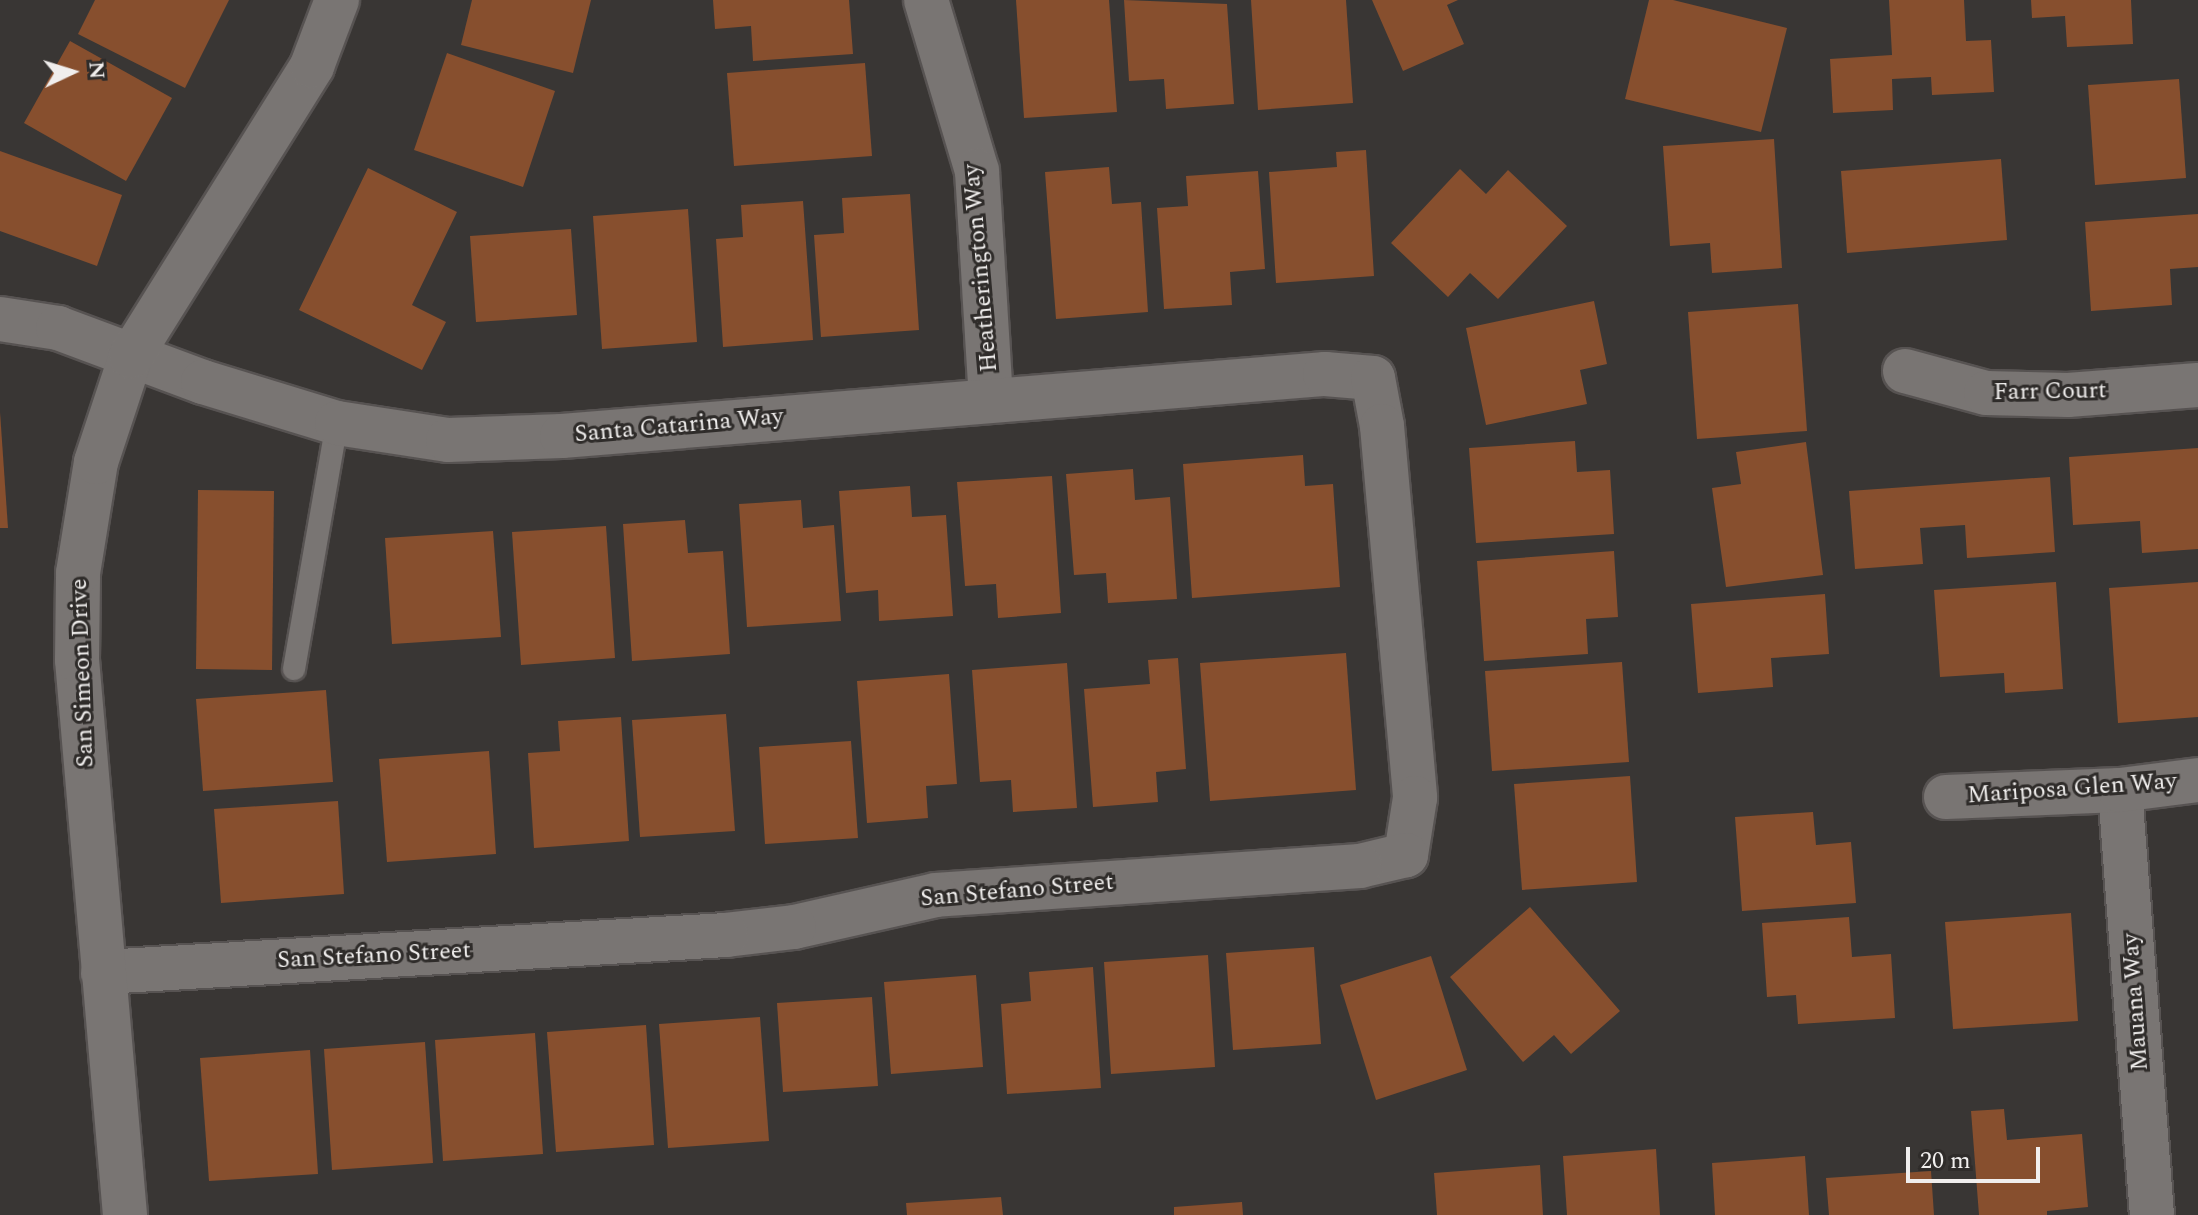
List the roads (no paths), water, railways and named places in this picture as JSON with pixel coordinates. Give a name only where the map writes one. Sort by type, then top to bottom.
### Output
[{"type":"street","name":"San Simeon Drive","points":[[125,1215],[77,660],[78,573],[96,462],[131,356],[312,66],[337,0]]},
{"type":"street","name":"Heatherington Way","points":[[926,0],[977,171],[991,399]]},
{"type":"street","name":"Santa Catarina Way","points":[[0,319],[58,328],[131,356],[337,423],[448,440],[562,436],[1325,374],[1373,378]]},
{"type":"street","name":"Farr Court","points":[[1905,371],[1986,393],[2068,395],[2198,385]]},
{"type":"street","name":"San Stefano Street","points":[[103,972],[726,935],[794,927],[936,895],[1360,866],[1406,855],[1415,798],[1373,378]]},
{"type":"street","name":"Mariposa Glen Way","points":[[1946,797],[2120,790],[2198,780]]},
{"type":"street","name":"Mauana Way","points":[[2120,790],[2152,1215]]},
{"type":"lane","points":[[294,669],[337,423]]}]
